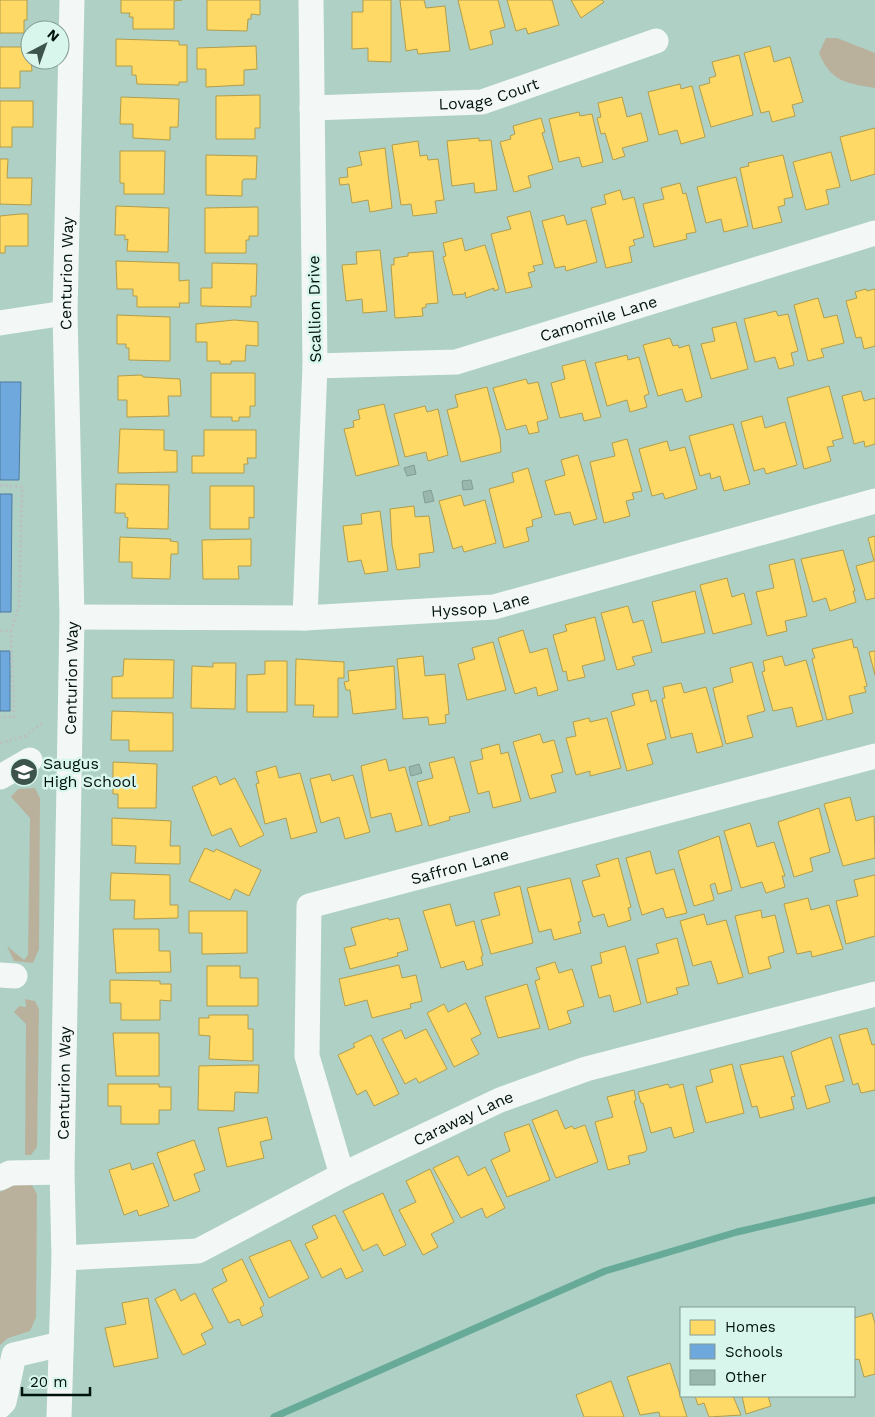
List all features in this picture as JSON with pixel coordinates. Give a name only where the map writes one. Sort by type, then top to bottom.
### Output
[{"type":"street","name":"Centurion Way","points":[[59,1417],[64,1258],[62,1172],[72,617],[65,313],[72,0]]},
{"type":"street","name":"Scallion Drive","points":[[305,618],[315,366],[312,0]]},
{"type":"street","name":"Lovage Court","points":[[312,108],[482,102],[656,41]]},
{"type":"street","name":"Camomile Lane","points":[[315,366],[456,362],[875,234]]},
{"type":"street","points":[[0,323],[65,313]]},
{"type":"street","name":"Hyssop Lane","points":[[72,617],[305,618],[494,607],[875,500]]},
{"type":"street","name":"Saffron Lane","points":[[342,1175],[307,1056],[309,906],[875,756]]},
{"type":"street","points":[[0,777],[30,760]]},
{"type":"street","name":"Caraway Lane","points":[[64,1258],[198,1251],[342,1175],[500,1100],[586,1069],[875,994]]},
{"type":"street","points":[[0,1178],[10,1173],[62,1172]]},
{"type":"street","points":[[0,1406],[4,1402],[14,1355],[61,1344]]},
{"type":"path","points":[[0,486],[22,487],[20,606],[11,631],[14,717],[0,717]]},
{"type":"path","points":[[0,631],[11,631]]},
{"type":"path","points":[[0,743],[25,736],[44,722]]},
{"type":"shaded area","points":[[826,38],[837,38],[875,53],[875,88],[841,80],[829,70],[819,53]]},
{"type":"shaded area","points":[[35,788],[40,798],[39,949],[33,963],[14,961],[7,946],[24,960],[28,955],[30,818],[11,797],[18,789]]},
{"type":"shaded area","points":[[25,999],[35,1001],[39,1009],[37,1147],[31,1155],[25,1155],[26,1024],[14,1012],[19,1006],[26,1007]]},
{"type":"shaded area","points":[[30,1182],[37,1194],[36,1317],[30,1331],[8,1338],[0,1345],[0,1192],[20,1183]]},
{"type":"building: Homes","points":[[0,0],[27,0],[27,20],[20,20],[20,33],[0,33]]},
{"type":"building: Homes","points":[[121,0],[182,0],[174,1],[174,29],[133,29],[133,17],[129,17],[130,13],[121,13]]},
{"type":"building: Homes","points":[[207,0],[260,0],[260,15],[251,14],[251,19],[248,19],[247,31],[207,30]]},
{"type":"building: Homes","points":[[363,0],[391,0],[391,62],[368,61],[368,48],[352,49],[352,12],[363,12]]},
{"type":"building: Homes","points":[[400,0],[424,0],[426,8],[445,6],[450,51],[418,54],[417,49],[406,51]]},
{"type":"building: Homes","points":[[458,0],[498,0],[505,27],[490,31],[493,44],[470,50]]},
{"type":"building: Homes","points":[[507,0],[552,0],[559,25],[528,34],[526,28],[516,31]]},
{"type":"building: Homes","points":[[571,0],[602,0],[604,2],[581,18]]},
{"type":"building: Homes","points":[[116,39],[179,41],[179,45],[187,45],[187,82],[179,82],[179,85],[137,84],[136,75],[132,75],[132,66],[116,66]]},
{"type":"building: Homes","points":[[256,46],[257,69],[244,70],[244,85],[206,87],[206,69],[197,69],[197,48]]},
{"type":"building: Homes","points":[[770,46],[774,62],[790,57],[803,102],[792,105],[795,116],[772,122],[769,111],[761,113],[744,53]]},
{"type":"building: Homes","points":[[0,47],[20,47],[20,70],[32,71],[20,71],[20,88],[0,88]]},
{"type":"building: Homes","points":[[739,55],[753,115],[711,127],[699,86],[710,83],[709,78],[716,76],[712,62]]},
{"type":"building: Homes","points":[[680,84],[681,89],[692,86],[705,137],[681,144],[677,130],[659,135],[648,92]]},
{"type":"building: Homes","points":[[260,95],[260,128],[255,128],[255,139],[216,139],[216,96]]},
{"type":"building: Homes","points":[[121,97],[179,99],[178,127],[170,127],[170,140],[133,138],[133,124],[120,124]]},
{"type":"building: Homes","points":[[622,97],[627,117],[641,113],[648,141],[622,148],[625,156],[613,160],[605,133],[601,134],[597,118],[601,117],[598,103]]},
{"type":"building: Homes","points":[[0,101],[33,101],[33,127],[12,127],[12,147],[0,147]]},
{"type":"building: Homes","points":[[579,112],[580,116],[592,114],[603,162],[582,167],[579,157],[559,162],[549,119]]},
{"type":"building: Homes","points":[[541,118],[545,132],[542,133],[553,169],[528,176],[531,187],[514,192],[500,142],[511,139],[510,136],[515,134],[513,126]]},
{"type":"building: Homes","points":[[875,128],[875,174],[851,181],[840,137]]},
{"type":"building: Homes","points":[[479,138],[479,141],[491,140],[497,190],[475,193],[474,183],[452,186],[447,141]]},
{"type":"building: Homes","points":[[418,141],[420,156],[427,155],[428,160],[438,159],[444,200],[435,201],[437,213],[413,216],[411,204],[401,205],[392,145]]},
{"type":"building: Homes","points":[[385,148],[392,208],[370,212],[368,200],[352,203],[349,184],[340,185],[339,178],[348,177],[347,168],[362,165],[359,152]]},
{"type":"building: Homes","points":[[120,151],[165,151],[164,194],[124,194],[124,183],[120,183]]},
{"type":"building: Homes","points":[[831,152],[840,187],[826,190],[829,204],[806,210],[793,162]]},
{"type":"building: Homes","points":[[206,155],[257,156],[256,179],[244,179],[242,181],[242,196],[206,195]]},
{"type":"building: Homes","points":[[783,155],[793,197],[784,199],[785,205],[778,207],[782,222],[753,229],[740,168],[749,166],[748,163]]},
{"type":"building: Homes","points":[[0,159],[8,159],[7,178],[32,178],[31,205],[0,204]]},
{"type":"building: Homes","points":[[736,177],[748,226],[724,232],[721,219],[706,223],[697,187]]},
{"type":"building: Homes","points":[[680,183],[683,194],[686,193],[696,232],[686,234],[687,239],[654,247],[643,204],[664,199],[661,188]]},
{"type":"building: Homes","points":[[620,190],[623,200],[634,197],[644,237],[633,240],[635,245],[629,247],[632,262],[606,268],[591,208],[606,204],[604,195]]},
{"type":"building: Homes","points":[[116,206],[169,208],[168,252],[127,251],[128,239],[125,240],[125,235],[115,235]]},
{"type":"building: Homes","points":[[258,207],[258,236],[249,236],[249,240],[246,240],[246,253],[205,253],[205,208]]},
{"type":"building: Homes","points":[[530,211],[543,264],[533,266],[535,271],[528,273],[532,287],[506,293],[491,234],[511,229],[507,217]]},
{"type":"building: Homes","points":[[28,214],[28,246],[5,246],[5,253],[0,253],[0,216]]},
{"type":"building: Homes","points":[[564,215],[567,225],[586,220],[597,262],[566,271],[565,266],[555,268],[542,221]]},
{"type":"building: Homes","points":[[462,238],[465,251],[485,245],[499,289],[494,291],[494,288],[466,298],[465,292],[464,294],[453,295],[443,257],[446,256],[443,243]]},
{"type":"building: Homes","points":[[380,250],[387,311],[363,313],[362,299],[346,301],[342,265],[357,264],[356,252]]},
{"type":"building: Homes","points":[[433,251],[438,303],[426,304],[426,307],[422,308],[423,316],[395,318],[391,265],[394,265],[394,258],[408,256],[408,253]]},
{"type":"building: Homes","points":[[116,261],[179,263],[179,281],[189,280],[189,303],[179,303],[180,307],[137,307],[137,296],[133,296],[133,289],[117,289]]},
{"type":"building: Homes","points":[[212,263],[257,264],[256,296],[251,296],[251,307],[201,306],[201,288],[212,288]]},
{"type":"building: Homes","points":[[866,289],[867,291],[875,289],[875,346],[864,349],[861,337],[856,338],[846,301],[857,298],[855,292]]},
{"type":"building: Homes","points":[[818,298],[824,318],[837,315],[844,343],[821,349],[824,357],[808,361],[794,305]]},
{"type":"building: Homes","points":[[776,311],[778,316],[788,314],[798,351],[791,353],[794,365],[779,369],[775,357],[755,362],[744,319]]},
{"type":"building: Homes","points":[[117,315],[170,317],[170,361],[129,360],[129,348],[126,348],[126,344],[117,344]]},
{"type":"building: Homes","points":[[234,320],[258,322],[258,346],[246,345],[245,361],[231,361],[231,364],[220,364],[220,361],[207,361],[207,342],[196,342],[196,324]]},
{"type":"building: Homes","points":[[736,322],[748,369],[711,379],[701,344],[715,341],[712,328]]},
{"type":"building: Homes","points":[[670,338],[673,346],[678,345],[679,348],[689,345],[702,397],[686,402],[682,389],[658,396],[643,345]]},
{"type":"building: Homes","points":[[627,355],[628,360],[639,357],[649,394],[644,396],[647,407],[630,412],[627,400],[607,406],[595,363]]},
{"type":"building: Homes","points":[[585,360],[601,417],[584,421],[582,413],[560,418],[551,383],[565,379],[562,366]]},
{"type":"building: Homes","points":[[211,373],[255,373],[255,406],[250,406],[250,417],[239,417],[239,421],[232,421],[232,417],[211,417]]},
{"type":"building: Homes","points":[[142,375],[143,377],[180,379],[181,396],[168,396],[169,416],[127,417],[127,400],[118,400],[118,376]]},
{"type":"building: Homes","points":[[526,379],[528,384],[538,382],[548,419],[537,422],[539,432],[529,434],[526,425],[506,430],[493,388]]},
{"type":"building: Homes","points":[[829,386],[843,438],[832,441],[834,446],[827,447],[831,461],[804,469],[787,398]]},
{"type":"building: Homes","points":[[487,387],[500,438],[501,452],[461,462],[447,410],[458,407],[455,395]]},
{"type":"building: Homes","points":[[861,391],[864,401],[875,398],[875,444],[865,447],[864,441],[854,444],[842,396]]},
{"type":"building: Homes","points":[[384,404],[399,465],[356,476],[344,429],[354,427],[353,421],[360,419],[358,410]]},
{"type":"building: Homes","points":[[425,406],[427,412],[438,409],[448,455],[428,461],[426,452],[405,457],[394,414]]},
{"type":"building: Homes","points":[[762,416],[765,428],[785,422],[797,465],[766,474],[764,468],[754,471],[741,422]]},
{"type":"building: Homes","points":[[733,424],[750,484],[724,491],[720,476],[711,479],[710,473],[700,476],[689,436]]},
{"type":"building: Homes","points":[[120,429],[164,430],[164,450],[177,451],[177,472],[118,473]]},
{"type":"building: Homes","points":[[204,430],[256,430],[256,458],[247,458],[248,464],[244,464],[244,473],[192,473],[192,456],[204,456]]},
{"type":"building: Homes","points":[[627,439],[642,491],[632,493],[634,499],[626,501],[630,516],[604,523],[590,462],[615,456],[612,443]]},
{"type":"building: Homes","points":[[667,441],[670,451],[685,447],[697,489],[665,499],[663,493],[652,496],[639,449]]},
{"type":"building: Homes","points":[[578,455],[597,519],[574,525],[570,512],[555,515],[545,481],[565,475],[561,460]]},
{"type":"building: Homes","points":[[528,468],[542,517],[532,520],[533,526],[526,528],[529,541],[504,548],[489,489],[514,482],[512,473]]},
{"type":"building: Homes","points":[[116,484],[169,485],[168,529],[127,528],[128,518],[125,517],[125,513],[115,513]]},
{"type":"building: Homes","points":[[210,486],[254,486],[254,518],[249,517],[249,529],[210,529]]},
{"type":"building: Homes","points":[[461,495],[464,506],[485,500],[496,543],[464,552],[462,546],[453,549],[439,501]]},
{"type":"building: Homes","points":[[414,506],[415,517],[429,516],[434,552],[419,554],[420,567],[397,570],[392,545],[390,509]]},
{"type":"building: Homes","points":[[380,511],[388,571],[365,574],[361,560],[348,562],[343,526],[362,524],[361,514]]},
{"type":"building: Homes","points":[[875,536],[875,598],[866,600],[856,566],[874,561],[868,538]]},
{"type":"building: Homes","points":[[120,537],[171,539],[170,541],[178,542],[178,554],[171,554],[170,579],[132,578],[132,562],[119,562]]},
{"type":"building: Homes","points":[[251,539],[251,566],[238,566],[239,579],[203,579],[202,540]]},
{"type":"building: Homes","points":[[843,550],[855,591],[853,591],[856,602],[830,611],[826,598],[813,602],[801,559]]},
{"type":"building: Homes","points":[[794,559],[807,616],[785,621],[787,631],[767,636],[756,592],[774,588],[769,565]]},
{"type":"building: Homes","points":[[727,578],[732,597],[744,593],[752,624],[713,634],[700,585]]},
{"type":"building: Homes","points":[[695,591],[705,633],[662,643],[652,602]]},
{"type":"building: Homes","points":[[628,606],[633,623],[643,620],[652,652],[632,657],[635,665],[617,670],[601,613]]},
{"type":"building: Homes","points":[[595,617],[605,660],[582,666],[585,677],[568,681],[566,671],[563,672],[553,635],[567,631],[565,625]]},
{"type":"building: Homes","points":[[523,630],[530,653],[547,648],[558,690],[538,696],[536,687],[515,694],[498,638]]},
{"type":"building: Homes","points":[[852,639],[854,648],[857,647],[867,686],[864,687],[866,692],[849,696],[853,713],[827,720],[812,659],[815,658],[812,649]]},
{"type":"building: Homes","points":[[493,642],[506,690],[467,700],[458,664],[475,659],[472,648]]},
{"type":"building: Homes","points":[[875,651],[875,675],[869,652]]},
{"type":"building: Homes","points":[[423,656],[425,676],[445,674],[449,714],[445,715],[446,723],[429,725],[428,717],[403,719],[397,659]]},
{"type":"building: Homes","points":[[782,656],[785,666],[806,660],[823,720],[797,727],[792,707],[773,711],[762,672],[765,671],[763,661]]},
{"type":"building: Homes","points":[[124,659],[174,660],[173,698],[112,698],[112,677],[123,676]]},
{"type":"building: Homes","points":[[296,659],[344,662],[344,678],[338,678],[338,717],[313,717],[314,705],[295,705]]},
{"type":"building: Homes","points":[[265,661],[287,661],[287,712],[247,712],[247,675],[265,674]]},
{"type":"building: Homes","points":[[752,662],[765,711],[747,716],[753,737],[726,744],[713,688],[733,682],[730,668]]},
{"type":"building: Homes","points":[[213,663],[236,663],[235,709],[191,708],[192,666],[213,667]]},
{"type":"building: Homes","points":[[394,666],[396,709],[353,714],[350,690],[346,690],[344,682],[349,681],[348,671]]},
{"type":"building: Homes","points":[[681,683],[684,693],[706,687],[723,746],[697,753],[692,733],[671,738],[662,699],[665,698],[663,687]]},
{"type":"building: Homes","points":[[648,690],[651,702],[656,700],[666,739],[647,744],[653,764],[627,771],[611,712],[635,705],[632,694]]},
{"type":"building: Homes","points":[[112,711],[173,713],[173,751],[129,751],[129,740],[111,740]]},
{"type":"building: Homes","points":[[589,718],[590,722],[607,718],[621,768],[590,776],[590,771],[576,775],[566,738],[576,736],[573,722]]},
{"type":"building: Homes","points":[[540,734],[543,743],[554,740],[563,772],[551,775],[556,792],[530,799],[513,742]]},
{"type":"building: Homes","points":[[499,744],[501,754],[508,752],[521,801],[493,808],[489,791],[478,794],[470,762],[483,759],[481,749]]},
{"type":"building: Homes","points":[[454,757],[470,812],[449,817],[450,820],[429,826],[417,782],[433,778],[429,763]]},
{"type":"building: Homes","points":[[386,759],[389,771],[405,767],[422,825],[396,832],[391,813],[371,818],[361,766]]},
{"type":"building: Homes","points":[[113,762],[157,764],[156,808],[118,808],[118,794],[113,794]]},
{"type":"building: Homes","points":[[276,766],[279,778],[300,773],[317,832],[291,839],[286,818],[265,824],[256,784],[259,783],[256,772]]},
{"type":"building: Homes","points":[[330,774],[332,781],[353,775],[370,832],[345,839],[339,817],[321,823],[310,779]]},
{"type":"building: Homes","points":[[216,776],[220,785],[235,778],[264,835],[240,847],[231,828],[212,836],[192,787]]},
{"type":"building: Homes","points":[[850,797],[856,821],[874,816],[875,858],[843,866],[824,804]]},
{"type":"building: Homes","points":[[819,808],[830,852],[810,858],[813,871],[794,877],[778,822]]},
{"type":"building: Homes","points":[[112,818],[171,821],[170,846],[180,846],[180,864],[135,863],[136,846],[112,845]]},
{"type":"building: Homes","points":[[750,823],[757,847],[774,842],[785,876],[782,876],[785,887],[766,893],[762,882],[741,888],[724,831]]},
{"type":"building: Homes","points":[[719,836],[732,890],[718,894],[715,883],[710,885],[714,900],[694,906],[678,851]]},
{"type":"building: Homes","points":[[205,848],[214,852],[216,849],[261,870],[249,896],[235,889],[230,900],[189,881]]},
{"type":"building: Homes","points":[[650,851],[656,874],[674,869],[687,913],[666,918],[663,908],[642,915],[626,858]]},
{"type":"building: Homes","points":[[618,858],[631,907],[628,908],[631,920],[608,927],[604,914],[593,917],[582,881],[600,876],[596,865]]},
{"type":"building: Homes","points":[[111,873],[170,875],[170,905],[178,905],[178,918],[134,919],[135,900],[110,900]]},
{"type":"building: Homes","points":[[875,875],[875,936],[846,944],[836,901],[858,896],[854,880]]},
{"type":"building: Homes","points":[[570,878],[581,921],[578,922],[581,933],[554,940],[551,929],[539,932],[527,888]]},
{"type":"building: Homes","points":[[520,886],[533,943],[491,954],[481,920],[500,915],[494,893]]},
{"type":"building: Homes","points":[[808,898],[811,910],[829,905],[843,949],[812,957],[811,951],[797,954],[784,904]]},
{"type":"building: Homes","points":[[450,904],[456,926],[474,921],[483,956],[481,957],[483,965],[467,970],[464,961],[441,968],[423,911]]},
{"type":"building: Homes","points":[[761,910],[762,918],[775,915],[784,952],[768,957],[771,968],[749,974],[735,916]]},
{"type":"building: Homes","points":[[189,911],[247,911],[247,953],[202,954],[202,933],[189,933]]},
{"type":"building: Homes","points":[[704,914],[707,925],[726,920],[743,977],[718,984],[711,961],[693,966],[680,921]]},
{"type":"building: Homes","points":[[388,918],[389,920],[399,918],[408,950],[397,953],[398,956],[350,969],[344,948],[356,945],[351,928]]},
{"type":"building: Homes","points":[[113,929],[159,929],[159,951],[170,951],[171,972],[116,973]]},
{"type":"building: Homes","points":[[677,938],[689,985],[676,988],[678,994],[647,1003],[637,959],[659,953],[656,944]]},
{"type":"building: Homes","points":[[625,946],[641,1004],[614,1012],[610,995],[599,998],[591,966],[602,963],[600,953]]},
{"type":"building: Homes","points":[[555,962],[559,973],[572,969],[584,1006],[567,1011],[571,1023],[549,1030],[535,981],[540,979],[536,968]]},
{"type":"building: Homes","points":[[399,965],[402,978],[416,975],[422,1001],[410,1004],[411,1008],[372,1018],[367,1000],[345,1006],[339,979]]},
{"type":"building: Homes","points":[[207,966],[240,966],[240,978],[258,978],[258,1006],[207,1006]]},
{"type":"building: Homes","points":[[110,980],[160,981],[160,984],[171,984],[171,1001],[160,1000],[160,1020],[121,1020],[121,1003],[110,1003]]},
{"type":"building: Homes","points":[[527,984],[540,1028],[498,1038],[485,997]]},
{"type":"building: Homes","points":[[466,1003],[481,1034],[471,1039],[479,1054],[454,1067],[427,1013],[444,1004],[448,1012]]},
{"type":"building: Homes","points":[[209,1015],[248,1015],[248,1029],[253,1029],[253,1061],[209,1059],[210,1036],[199,1035],[199,1018],[209,1018]]},
{"type":"building: Homes","points":[[867,1028],[872,1045],[875,1044],[875,1090],[861,1093],[858,1083],[853,1085],[839,1035]]},
{"type":"building: Homes","points":[[426,1029],[447,1069],[419,1083],[416,1078],[405,1084],[382,1039],[401,1030],[405,1039]]},
{"type":"building: Homes","points":[[113,1033],[159,1033],[159,1076],[116,1076]]},
{"type":"building: Homes","points":[[371,1035],[399,1094],[374,1106],[366,1090],[357,1095],[338,1055],[355,1047],[353,1044]]},
{"type":"building: Homes","points":[[831,1037],[844,1081],[825,1086],[830,1102],[807,1109],[791,1052]]},
{"type":"building: Homes","points":[[783,1056],[795,1096],[791,1097],[794,1109],[760,1118],[757,1106],[752,1107],[740,1065]]},
{"type":"building: Homes","points":[[732,1064],[744,1113],[706,1123],[696,1087],[713,1082],[710,1070]]},
{"type":"building: Homes","points":[[259,1065],[258,1093],[235,1092],[234,1111],[198,1110],[199,1066]]},
{"type":"building: Homes","points":[[108,1084],[159,1084],[159,1087],[171,1087],[171,1110],[159,1110],[159,1124],[121,1124],[121,1106],[108,1106]]},
{"type":"building: Homes","points":[[668,1084],[670,1088],[683,1084],[694,1132],[674,1138],[671,1127],[651,1133],[638,1092]]},
{"type":"building: Homes","points":[[634,1090],[636,1100],[634,1101],[647,1149],[645,1152],[628,1156],[630,1164],[608,1170],[595,1122],[613,1117],[607,1097]]},
{"type":"building: Homes","points":[[557,1110],[565,1129],[572,1126],[574,1129],[585,1125],[598,1162],[556,1178],[532,1120]]},
{"type":"building: Homes","points":[[267,1117],[272,1139],[260,1142],[264,1158],[227,1167],[218,1128]]},
{"type":"building: Homes","points":[[529,1124],[550,1180],[507,1197],[491,1160],[510,1151],[504,1133]]},
{"type":"building: Homes","points":[[194,1140],[205,1170],[194,1174],[200,1191],[174,1201],[157,1153]]},
{"type":"building: Homes","points":[[458,1156],[468,1176],[485,1167],[505,1208],[486,1218],[482,1208],[461,1218],[433,1168]]},
{"type":"building: Homes","points":[[130,1163],[132,1170],[153,1163],[169,1206],[139,1216],[137,1210],[124,1215],[109,1170]]},
{"type":"building: Homes","points":[[430,1169],[454,1222],[431,1234],[438,1247],[423,1255],[399,1210],[416,1202],[406,1181]]},
{"type":"building: Homes","points":[[383,1193],[406,1245],[384,1256],[377,1244],[363,1251],[343,1211]]},
{"type":"building: Homes","points":[[335,1215],[363,1271],[346,1279],[341,1268],[322,1278],[305,1244],[318,1238],[312,1226]]},
{"type":"building: Homes","points":[[290,1240],[309,1278],[269,1298],[249,1257]]},
{"type":"building: Homes","points":[[242,1259],[264,1305],[260,1308],[263,1316],[242,1326],[239,1319],[229,1323],[212,1289],[227,1281],[222,1269]]},
{"type":"building: Homes","points":[[175,1289],[181,1301],[195,1293],[213,1328],[201,1334],[206,1344],[183,1355],[155,1299]]},
{"type":"building: Homes","points":[[148,1298],[158,1358],[114,1367],[105,1328],[126,1324],[122,1303]]},
{"type":"building: Homes","points":[[872,1313],[875,1324],[875,1374],[864,1377],[859,1359],[855,1360],[855,1318]]},
{"type":"building: Homes","points":[[670,1363],[687,1417],[660,1417],[659,1412],[640,1415],[627,1377]]},
{"type":"building: Homes","points":[[611,1381],[624,1417],[584,1417],[576,1395]]},
{"type":"building: Homes","points":[[695,1397],[733,1397],[741,1415],[709,1417],[704,1403],[698,1405]]},
{"type":"building: Homes","points":[[742,1397],[768,1397],[771,1406],[746,1414]]},
{"type":"building: Schools","points":[[0,382],[21,382],[19,480],[0,480]]},
{"type":"building: Schools","points":[[0,494],[12,494],[11,612],[0,612]]},
{"type":"building: Schools","points":[[0,651],[10,651],[10,711],[0,711]]},
{"type":"building: Other","points":[[414,465],[416,474],[407,476],[404,468]]},
{"type":"building: Other","points":[[471,480],[473,489],[463,490],[462,481]]},
{"type":"building: Other","points":[[431,490],[434,501],[425,503],[423,492]]},
{"type":"building: Other","points":[[419,764],[422,773],[411,776],[409,767]]},
{"type":"waterway","points":[[274,1417],[605,1271],[737,1232],[875,1200]]},
{"type":"place","name":"Saugus High School","points":[[24,772]]}]
